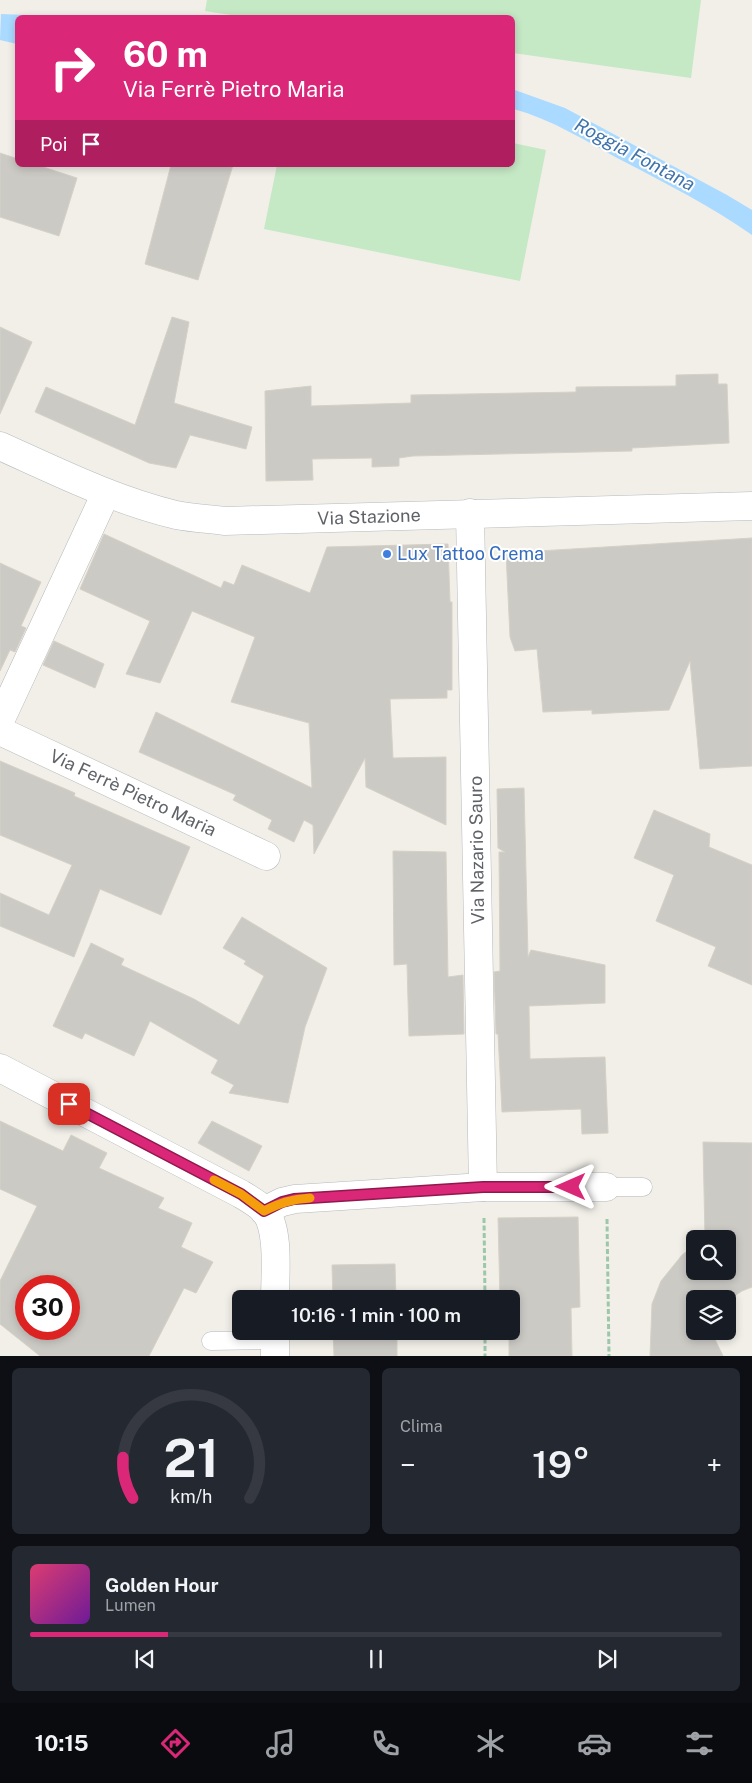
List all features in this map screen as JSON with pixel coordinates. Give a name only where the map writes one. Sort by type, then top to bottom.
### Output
[{"type":"street","name":"Via Stazione","points":[[0,446],[106,494],[178,515],[225,521],[752,506]]},
{"type":"street","points":[[0,720],[106,494]]},
{"type":"street","name":"Via Nazario Sauro","points":[[470,513],[483,1187]]},
{"type":"street","name":"Via Ferrè Pietro Maria","points":[[0,731],[266,856]]},
{"type":"street","points":[[0,1068],[241,1194],[264,1211],[271,1221],[274,1232],[275,1290]]},
{"type":"street","points":[[264,1211],[282,1202],[294,1199],[483,1187],[606,1188]]},
{"type":"lane","points":[[606,1188],[643,1187]]},
{"type":"lane","points":[[212,1341],[275,1342]]},
{"type":"path","points":[[483,1187],[485,1290]]},
{"type":"path","points":[[606,1188],[609,1356]]},
{"type":"path","points":[[485,1340],[485,1356]]},
{"type":"green space","points":[[207,0],[701,0],[691,78],[515,53],[515,15],[231,15],[205,11]]},
{"type":"green space","points":[[515,143],[546,150],[520,281],[264,229],[277,167],[515,167]]},
{"type":"water","points":[[1,14],[26,15],[15,15],[15,44],[0,40]]},
{"type":"water","name":"Roggia Fontana","points":[[515,90],[565,108],[752,210],[752,235],[721,214],[689,196],[569,132],[515,110]]},
{"type":"building","points":[[0,153],[15,158],[15,167],[43,167],[77,178],[59,236],[0,217]]},
{"type":"building","points":[[170,167],[232,167],[198,280],[145,264]]},
{"type":"building","points":[[172,317],[189,322],[174,403],[252,427],[246,449],[190,435],[176,468],[149,463],[35,412],[46,387],[135,425]]},
{"type":"building","points":[[0,327],[32,342],[0,414]]},
{"type":"building","points":[[718,374],[718,384],[727,384],[729,443],[632,448],[632,451],[413,456],[399,458],[399,466],[372,467],[372,458],[312,459],[313,480],[266,481],[265,391],[311,386],[311,406],[411,403],[411,395],[576,392],[576,387],[676,386],[676,375]]},
{"type":"building","points":[[104,534],[221,588],[224,581],[234,585],[242,565],[310,593],[327,547],[448,544],[450,602],[452,602],[452,690],[447,690],[447,698],[390,699],[393,758],[446,757],[446,825],[366,787],[365,758],[314,854],[313,825],[304,820],[294,842],[268,829],[272,820],[233,800],[236,795],[139,752],[156,712],[312,788],[309,723],[231,702],[255,637],[192,611],[160,683],[126,674],[150,621],[80,589]]},
{"type":"building","points":[[752,538],[752,766],[700,769],[690,661],[669,710],[592,714],[592,710],[543,712],[537,649],[515,651],[510,637],[506,553]]},
{"type":"building","points":[[0,563],[41,582],[21,626],[26,628],[15,652],[10,650],[0,671]]},
{"type":"building","points":[[54,641],[104,664],[95,688],[43,665]]},
{"type":"building","points":[[0,761],[75,793],[74,796],[190,847],[161,915],[100,889],[74,957],[0,926],[0,893],[49,915],[72,865],[0,835]]},
{"type":"building","points":[[524,788],[528,957],[531,950],[605,965],[605,1003],[529,1006],[530,1059],[605,1057],[608,1133],[582,1134],[581,1109],[502,1112],[498,1034],[496,1034],[494,972],[500,971],[499,852],[505,852],[498,848],[497,789]]},
{"type":"building","points":[[654,810],[710,834],[709,847],[752,865],[752,985],[708,966],[716,947],[656,921],[674,875],[634,858]]},
{"type":"building","points":[[393,851],[446,852],[448,977],[463,975],[464,1034],[409,1036],[407,964],[394,965]]},
{"type":"building","points":[[242,917],[327,968],[305,1027],[288,1103],[229,1093],[234,1085],[211,1073],[218,1060],[150,1021],[134,1056],[85,1033],[82,1039],[53,1026],[91,943],[124,959],[121,965],[194,999],[239,1025],[264,976],[244,964],[246,961],[223,948]]},
{"type":"building","points":[[0,1121],[63,1151],[71,1135],[107,1153],[99,1168],[164,1198],[158,1208],[192,1223],[181,1247],[213,1262],[196,1293],[184,1288],[149,1356],[40,1356],[20,1340],[80,1340],[80,1275],[15,1275],[15,1336],[0,1324],[0,1281],[37,1206],[0,1189]]},
{"type":"building","points":[[212,1121],[262,1146],[249,1171],[198,1143]]},
{"type":"building","points":[[703,1142],[752,1143],[752,1287],[736,1295],[736,1290],[686,1290],[686,1340],[715,1340],[723,1356],[650,1356],[652,1304],[661,1281],[682,1255],[686,1252],[686,1280],[736,1280],[736,1230],[705,1230]]},
{"type":"building","points":[[578,1217],[580,1307],[571,1308],[572,1356],[509,1356],[509,1340],[520,1340],[520,1290],[500,1290],[498,1218]]},
{"type":"building","points":[[395,1264],[396,1290],[333,1290],[332,1265]]},
{"type":"building","points":[[333,1340],[397,1340],[397,1356],[334,1356]]},
{"type":"slow traffic","points":[[214,1180],[241,1194],[264,1211],[282,1202],[310,1198]]},
{"type":"place","name":"Lux Tattoo Crema","points":[[387,554]]},
{"type":"route","points":[[69,1104],[241,1194],[264,1211],[282,1202],[294,1199],[483,1187],[571,1187]]}]
